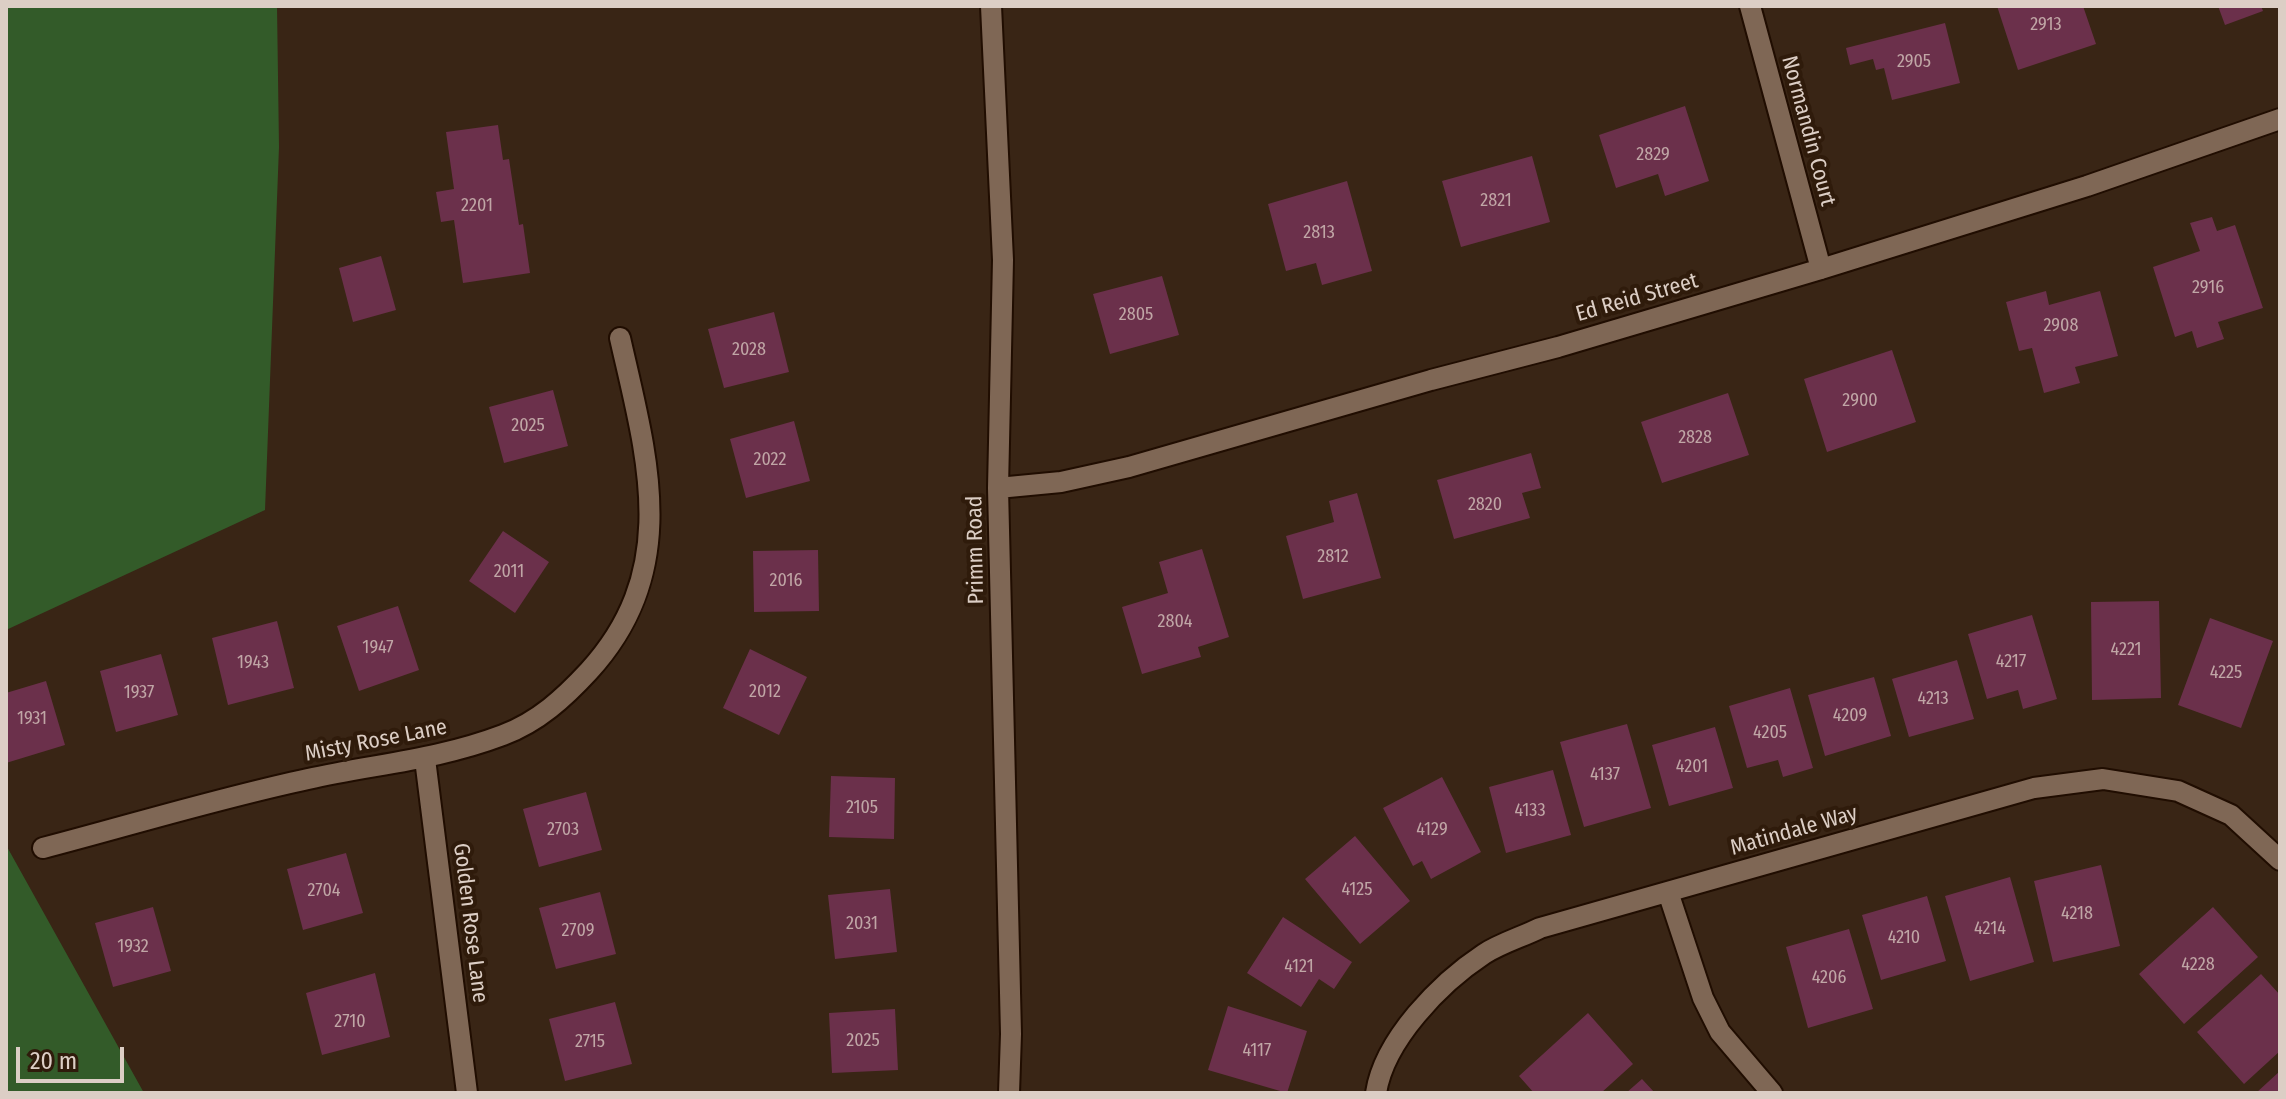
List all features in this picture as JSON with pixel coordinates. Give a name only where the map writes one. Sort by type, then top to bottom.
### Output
[{"type":"street","name":"Primm Road","points":[[991,6],[1003,260],[998,488],[1011,1034],[1009,1093]]},
{"type":"street","name":"Normandin Court","points":[[1750,6],[1821,269]]},
{"type":"street","name":"Ed Reid Street","points":[[998,488],[1061,482],[1129,467],[1821,269],[2087,186],[2280,119]]},
{"type":"street","name":"Misty Rose Lane","points":[[43,848],[307,779],[425,759],[506,734],[540,717],[575,686],[608,650],[631,615],[646,560],[650,510],[647,458],[620,338]]},
{"type":"street","name":"Golden Rose Lane","points":[[425,759],[467,1093]]},
{"type":"street","name":"Matindale Way","points":[[1376,1093],[1400,1035],[1435,993],[1485,953],[1540,928],[2034,788],[2103,779],[2178,791],[2231,815],[2280,860]]},
{"type":"street","points":[[1668,892],[1703,998],[1720,1032],[1772,1093]]},
{"type":"green space","points":[[6,6],[277,6],[279,147],[265,510],[6,630]]},
{"type":"green space","points":[[6,845],[144,1093],[6,1093]]},
{"type":"building","points":[[1997,6],[2083,6],[2096,44],[2018,70]]},
{"type":"building","points":[[2218,6],[2261,6],[2263,11],[2225,25]]},
{"type":"building","points":[[1945,23],[1960,83],[1892,100],[1884,68],[1876,70],[1873,59],[1850,65],[1846,48]]},
{"type":"building","points":[[1685,106],[1709,181],[1665,196],[1658,174],[1616,188],[1599,135]]},
{"type":"building","points":[[498,125],[503,160],[509,159],[530,273],[463,283],[454,220],[441,222],[436,192],[454,189],[446,132]]},
{"type":"building","points":[[1532,156],[1550,222],[1461,247],[1442,181]]},
{"type":"building","points":[[1347,181],[1372,271],[1322,285],[1316,263],[1286,271],[1268,204]]},
{"type":"building","points":[[2212,217],[2217,231],[2235,225],[2263,308],[2218,322],[2224,339],[2197,348],[2192,331],[2175,337],[2153,267],[2200,251],[2190,223]]},
{"type":"building","points":[[381,256],[396,310],[353,322],[339,268]]},
{"type":"building","points":[[1162,276],[1179,335],[1110,354],[1093,294]]},
{"type":"building","points":[[2046,291],[2049,305],[2100,291],[2118,356],[2075,367],[2080,383],[2044,393],[2032,348],[2019,351],[2006,302]]},
{"type":"building","points":[[774,312],[789,372],[724,388],[708,329]]},
{"type":"building","points":[[1892,350],[1916,422],[1827,452],[1804,379]]},
{"type":"building","points":[[553,390],[568,446],[504,463],[489,407]]},
{"type":"building","points":[[1728,393],[1749,455],[1662,483],[1641,422]]},
{"type":"building","points":[[794,421],[810,481],[746,498],[730,439]]},
{"type":"building","points":[[1531,453],[1541,488],[1522,493],[1530,518],[1454,539],[1437,480]]},
{"type":"building","points":[[1357,493],[1381,578],[1303,599],[1286,536],[1334,522],[1329,501]]},
{"type":"building","points":[[503,531],[549,562],[515,613],[469,581]]},
{"type":"building","points":[[1202,549],[1229,637],[1198,647],[1201,657],[1142,674],[1122,607],[1168,593],[1159,562]]},
{"type":"building","points":[[818,550],[819,611],[754,612],[753,551]]},
{"type":"building","points":[[2159,601],[2161,698],[2092,700],[2091,602]]},
{"type":"building","points":[[398,606],[419,670],[359,691],[337,626]]},
{"type":"building","points":[[2032,615],[2057,699],[2023,709],[2018,690],[1987,699],[1968,634]]},
{"type":"building","points":[[2210,618],[2273,641],[2241,728],[2178,705]]},
{"type":"building","points":[[277,621],[294,688],[228,705],[212,638]]},
{"type":"building","points":[[750,649],[807,677],[779,735],[723,708]]},
{"type":"building","points":[[161,654],[178,715],[116,732],[100,671]]},
{"type":"building","points":[[1957,660],[1974,719],[1909,737],[1892,679]]},
{"type":"building","points":[[1874,677],[1891,736],[1825,756],[1808,695]]},
{"type":"building","points":[[46,681],[65,745],[6,763],[6,693]]},
{"type":"building","points":[[1790,688],[1813,768],[1783,777],[1778,760],[1747,768],[1729,706]]},
{"type":"building","points":[[1627,724],[1651,808],[1584,827],[1560,742]]},
{"type":"building","points":[[1715,727],[1733,788],[1669,806],[1652,745]]},
{"type":"building","points":[[1553,770],[1571,835],[1506,853],[1489,787]]},
{"type":"building","points":[[831,776],[895,778],[894,839],[829,837]]},
{"type":"building","points":[[1442,777],[1481,852],[1431,879],[1422,861],[1413,866],[1383,808]]},
{"type":"building","points":[[586,792],[602,850],[539,867],[523,809]]},
{"type":"building","points":[[1355,836],[1410,901],[1360,944],[1305,879]]},
{"type":"building","points":[[346,853],[363,913],[303,930],[287,869]]},
{"type":"building","points":[[2101,865],[2120,946],[2053,962],[2034,881]]},
{"type":"building","points":[[2010,877],[2034,962],[1970,981],[1945,896]]},
{"type":"building","points":[[890,889],[897,952],[835,959],[828,895]]},
{"type":"building","points":[[600,892],[616,954],[556,969],[539,908]]},
{"type":"building","points":[[1927,896],[1946,961],[1881,980],[1862,915]]},
{"type":"building","points":[[153,907],[171,971],[113,987],[95,923]]},
{"type":"building","points":[[2213,907],[2258,957],[2184,1024],[2139,974]]},
{"type":"building","points":[[1283,917],[1352,962],[1334,989],[1319,979],[1301,1007],[1247,973]]},
{"type":"building","points":[[1849,929],[1873,1009],[1808,1028],[1786,947]]},
{"type":"building","points":[[375,973],[390,1037],[322,1055],[306,993]]},
{"type":"building","points":[[2261,974],[2280,995],[2280,1051],[2244,1084],[2197,1032]]},
{"type":"building","points":[[615,1002],[632,1064],[565,1081],[549,1019]]},
{"type":"building","points":[[1228,1006],[1307,1031],[1287,1093],[1208,1070]]},
{"type":"building","points":[[895,1009],[898,1070],[832,1073],[829,1013]]},
{"type":"building","points":[[1588,1013],[1633,1064],[1601,1093],[1534,1093],[1519,1076]]},
{"type":"building","points":[[2280,1071],[2280,1093],[2256,1093]]},
{"type":"building","points":[[1642,1079],[1655,1093],[1626,1093]]}]
